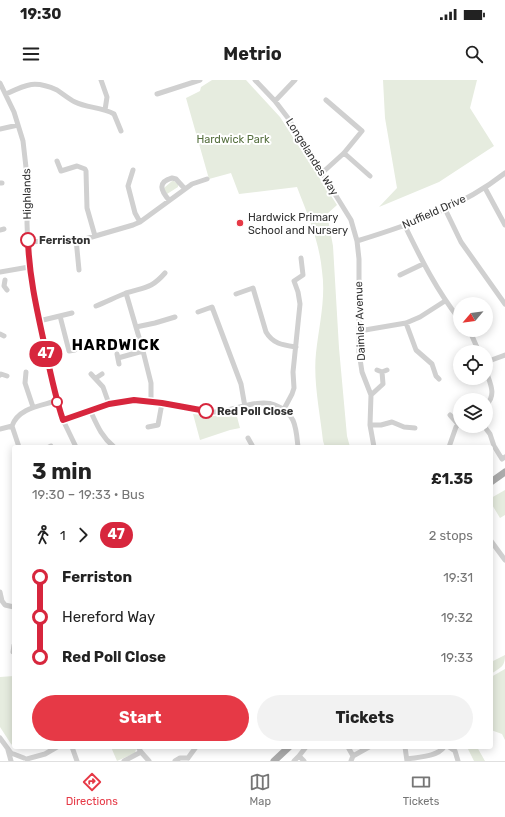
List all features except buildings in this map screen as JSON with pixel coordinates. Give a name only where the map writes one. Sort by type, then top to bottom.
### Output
[{"type":"main road","points":[[493,481],[505,472]]},
{"type":"main road","points":[[274,761],[286,749]]},
{"type":"street","points":[[101,80],[107,97],[105,110]]},
{"type":"street","points":[[157,94],[200,80]]},
{"type":"street","name":"Longelandes Way","points":[[256,80],[275,101],[302,139],[351,220],[357,241]]},
{"type":"street","points":[[275,101],[295,80]]},
{"type":"street","points":[[6,94],[32,81],[47,83],[76,102],[114,114],[121,131]]},
{"type":"street","name":"Highlands","points":[[0,83],[6,94],[23,141],[28,185],[27,223],[29,267],[56,401],[75,445]]},
{"type":"street","points":[[322,173],[344,154],[362,132],[326,100]]},
{"type":"street","points":[[0,129],[18,125]]},
{"type":"street","points":[[344,154],[370,176]]},
{"type":"street","points":[[58,161],[61,171],[77,166],[85,169],[86,208],[95,236]]},
{"type":"street","points":[[133,170],[128,186],[135,213],[140,222]]},
{"type":"street","name":"Nuffield Drive","points":[[357,241],[405,226],[445,209],[485,188],[505,173]]},
{"type":"street","points":[[169,200],[161,187],[166,181],[172,178],[176,179],[185,189]]},
{"type":"street","points":[[28,242],[76,239],[95,236],[140,222],[192,184],[207,179]]},
{"type":"street","points":[[485,188],[505,225]]},
{"type":"street","points":[[445,209],[461,242],[505,304]]},
{"type":"street","points":[[405,226],[423,264],[445,301],[453,311]]},
{"type":"street","points":[[76,239],[79,270]]},
{"type":"street","name":"Daimler Avenue","points":[[357,241],[359,259],[359,352],[362,372],[371,395],[370,425],[374,445]]},
{"type":"street","points":[[284,409],[294,388],[293,372],[300,300],[294,281],[303,275],[301,258]]},
{"type":"street","points":[[400,274],[423,264]]},
{"type":"street","points":[[0,272],[29,267]]},
{"type":"street","points":[[96,306],[126,293],[149,287],[165,273]]},
{"type":"street","points":[[236,294],[253,288],[266,332],[269,337],[277,344],[296,347]]},
{"type":"street","points":[[126,293],[151,383],[151,401]]},
{"type":"street","points":[[359,331],[406,323],[420,317],[445,301]]},
{"type":"street","points":[[198,312],[212,307],[241,384],[245,407]]},
{"type":"street","points":[[39,321],[72,313]]},
{"type":"street","points":[[60,316],[70,351],[75,350]]},
{"type":"street","points":[[136,327],[175,317]]},
{"type":"street","points":[[406,323],[416,350],[432,364],[436,376],[439,379]]},
{"type":"street","points":[[118,359],[143,351]]},
{"type":"street","points":[[493,359],[505,355]]},
{"type":"street","points":[[371,395],[383,384],[382,371]]},
{"type":"street","points":[[26,372],[25,383],[33,407]]},
{"type":"street","points":[[0,373],[7,376]]},
{"type":"street","points":[[91,374],[103,387],[109,404]]},
{"type":"street","points":[[96,378],[102,374]]},
{"type":"street","points":[[63,420],[109,404],[134,400],[151,401],[215,412],[260,403],[274,404],[284,409],[293,418],[296,425],[298,445]]},
{"type":"street","points":[[18,445],[12,426],[17,416],[33,407],[56,401]]},
{"type":"street","points":[[148,428],[158,425],[162,403]]},
{"type":"street","points":[[90,410],[100,432],[107,442],[111,445]]},
{"type":"street","points":[[450,415],[453,418]]},
{"type":"street","points":[[370,425],[381,425],[392,422],[404,427],[415,428]]},
{"type":"street","points":[[0,430],[12,426]]},
{"type":"street","points":[[450,445],[453,433]]},
{"type":"street","points":[[489,433],[494,446],[502,460]]},
{"type":"street","points":[[248,438],[252,445]]},
{"type":"street","points":[[493,544],[505,560]]},
{"type":"street","points":[[0,592],[2,601],[5,605],[12,607]]},
{"type":"street","points":[[0,738],[11,753],[27,759]]},
{"type":"street","points":[[7,749],[11,761]]},
{"type":"street","points":[[16,761],[45,754],[54,749]]},
{"type":"street","points":[[73,749],[77,761]]},
{"type":"street","points":[[175,761],[180,758],[190,759],[195,749]]},
{"type":"street","points":[[294,761],[304,749]]},
{"type":"street","points":[[352,758],[367,749]]},
{"type":"street","points":[[405,749],[407,760],[427,756],[442,751],[443,749]]},
{"type":"street","points":[[452,749],[455,751],[458,761]]},
{"type":"street","points":[[124,761],[139,750],[149,761]]},
{"type":"street","points":[[38,761],[45,754]]},
{"type":"street","points":[[299,756],[304,761]]},
{"type":"green space","name":"Hardwick Park","points":[[212,80],[246,80],[280,117],[337,205],[327,214],[333,246],[339,348],[347,436],[349,445],[324,445],[323,441],[315,375],[316,353],[323,302],[321,260],[316,238],[297,187],[239,194],[231,173],[209,179],[186,98],[200,91],[201,87]]},
{"type":"green space","points":[[383,80],[477,80],[470,108],[494,146],[439,182],[379,207],[397,188],[385,118]]},
{"type":"green space","points":[[172,181],[178,184],[178,187],[167,194],[165,193],[164,188]]},
{"type":"green space","points":[[236,413],[240,428],[200,440],[193,414],[206,417]]},
{"type":"green space","points":[[505,490],[505,515],[500,518],[493,506],[493,497]]},
{"type":"green space","points":[[505,655],[503,664],[493,673],[493,661]]},
{"type":"green space","points":[[505,669],[505,740],[502,734],[493,731],[493,676]]},
{"type":"green space","points":[[12,676],[12,745],[0,727],[0,677]]},
{"type":"green space","points":[[112,749],[136,749],[135,753],[117,761]]},
{"type":"green space","points":[[468,749],[478,749],[485,761],[474,761]]},
{"type":"bus line","name":"47","points":[[28,240],[29,267],[34,294],[56,401],[63,420],[109,404],[134,400],[151,401],[206,411]]},
{"type":"place","name":"Hardwick Primary School and Nursery","points":[[240,223]]},
{"type":"place","name":"Ferriston","points":[[28,240]]},
{"type":"place","name":"Red Poll Close","points":[[206,411]]},
{"type":"district","name":"HARDWICK","points":[[116,345]]}]
